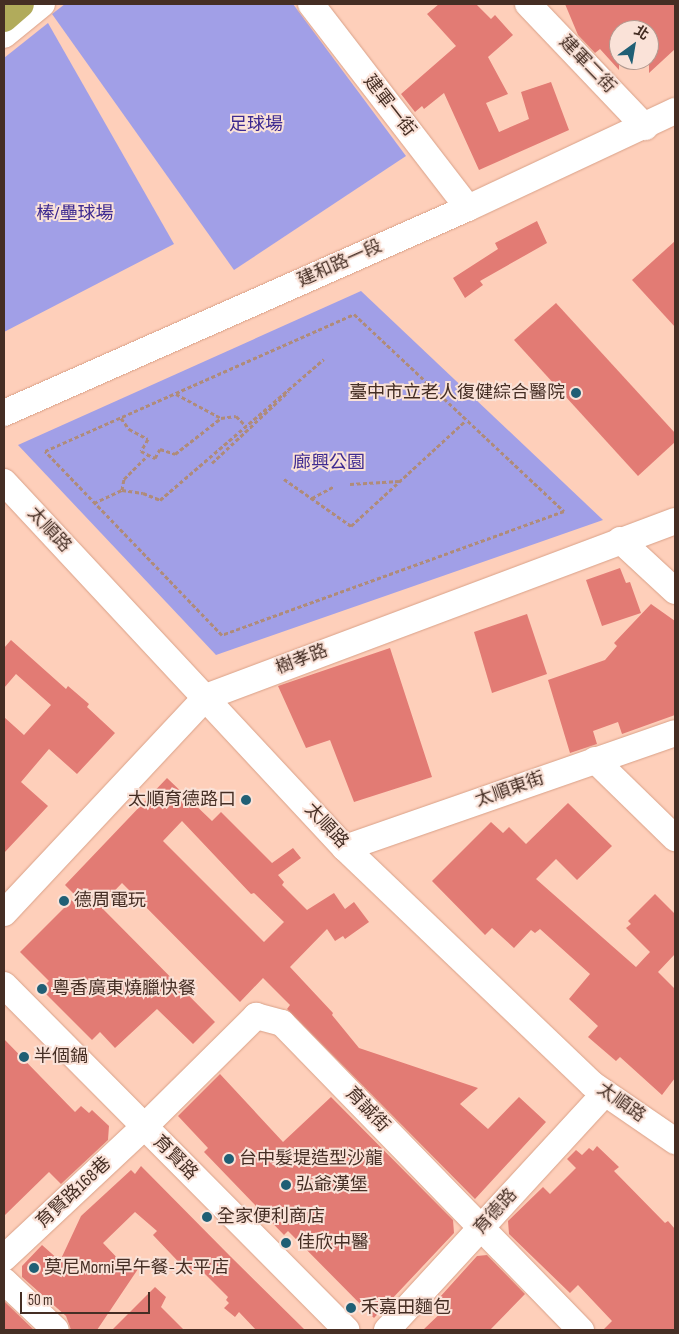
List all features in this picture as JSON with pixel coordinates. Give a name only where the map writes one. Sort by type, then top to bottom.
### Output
[{"type":"highway","points":[[4,18],[20,4]]},
{"type":"street","points":[[4,35],[42,4]]},
{"type":"street","name":"建軍一街","points":[[311,4],[468,208]]},
{"type":"street","name":"建軍二街","points":[[528,4],[645,127]]},
{"type":"street","name":"建和路一段","points":[[4,413],[468,208],[645,127],[675,111]]},
{"type":"street","name":"太順路","points":[[4,482],[345,848],[605,1093],[675,1141]]},
{"type":"street","name":"樹孝路","points":[[4,912],[206,697],[620,540],[675,521]]},
{"type":"street","points":[[620,540],[675,591]]},
{"type":"street","name":"太順東街","points":[[345,848],[675,733]]},
{"type":"street","points":[[595,760],[675,838]]},
{"type":"street","name":"育賢路","points":[[4,985],[347,1330]]},
{"type":"street","name":"育誠街","points":[[144,1127],[256,1016],[282,1023],[581,1330]]},
{"type":"street","name":"育德路","points":[[387,1330],[605,1093]]},
{"type":"street","name":"育賢路168巷","points":[[4,1258],[144,1127]]},
{"type":"street","points":[[4,1281],[56,1330]]},
{"type":"path","points":[[354,314],[564,511],[222,635],[44,451],[121,418],[354,314]]},
{"type":"path","points":[[94,503],[122,490],[144,493],[160,500],[324,358],[212,463]]},
{"type":"path","points":[[176,394],[221,418]]},
{"type":"path","points":[[121,418],[129,429],[148,439],[141,451],[155,458],[160,450],[175,454],[221,418],[236,416],[244,424]]},
{"type":"path","points":[[284,479],[351,526],[464,422]]},
{"type":"path","points":[[122,490],[124,479],[148,455]]},
{"type":"path","points":[[350,484],[399,481]]},
{"type":"path","points":[[311,498],[333,487]]},
{"type":"green space","name":"足球場","points":[[65,4],[293,4],[406,156],[234,270],[52,14]]},
{"type":"green space","name":"棒/壘球場","points":[[48,23],[174,244],[4,332],[4,58]]},
{"type":"green space","name":"廊興公園","points":[[361,291],[603,520],[216,655],[18,445]]},
{"type":"building","points":[[439,4],[476,4],[491,19],[495,15],[513,35],[488,57],[508,94],[486,103],[499,132],[529,119],[521,92],[551,82],[569,130],[479,170],[444,93],[424,109],[422,106],[415,112],[401,94],[456,46],[427,14]]},
{"type":"building","points":[[565,4],[675,4],[675,49],[659,64],[659,20],[609,20],[609,59],[600,49],[595,53],[578,35]]},
{"type":"building","points":[[537,221],[547,243],[480,281],[483,285],[465,298],[453,278],[498,249],[495,243]]},
{"type":"building","points":[[675,241],[675,327],[632,280]]},
{"type":"building","points":[[556,303],[675,433],[675,442],[638,476],[514,340]]},
{"type":"building","points":[[620,568],[626,583],[630,582],[641,613],[602,626],[586,580]]},
{"type":"building","points":[[651,604],[675,621],[675,715],[622,734],[618,722],[593,731],[597,744],[570,753],[548,680],[605,660],[617,646],[614,643]]},
{"type":"building","points":[[527,614],[547,674],[492,693],[474,632]]},
{"type":"building","points":[[11,640],[66,689],[68,686],[89,704],[87,707],[115,733],[77,774],[49,749],[21,782],[48,806],[4,853],[4,717],[24,735],[51,705],[16,674],[4,688],[4,648]]},
{"type":"building","points":[[390,648],[432,777],[354,802],[330,740],[306,748],[278,686]]},
{"type":"building","points":[[167,778],[212,821],[221,812],[272,863],[293,848],[301,858],[278,875],[284,882],[282,885],[307,910],[334,893],[345,909],[354,902],[369,922],[345,939],[343,936],[335,941],[327,929],[290,967],[333,1013],[332,1015],[359,1048],[478,1088],[460,1104],[488,1129],[519,1097],[546,1122],[475,1199],[287,1009],[290,1005],[263,978],[240,1002],[122,883],[100,906],[215,1022],[193,1044],[157,1009],[115,1048],[100,1032],[92,1040],[41,989],[49,981],[20,952],[76,896],[65,885]],"holes":[[[182,821],[251,894],[254,893],[284,922],[264,942],[163,841]]]},
{"type":"building","points":[[568,803],[612,846],[577,880],[556,859],[536,879],[636,967],[650,952],[626,928],[631,924],[628,921],[655,894],[675,914],[675,954],[658,972],[675,989],[675,1078],[662,1095],[620,1057],[616,1061],[588,1037],[598,1026],[569,999],[590,974],[540,929],[535,933],[531,930],[514,948],[492,928],[485,935],[432,881],[491,822],[503,833],[509,827],[526,844]]},
{"type":"building","points":[[4,1039],[75,1112],[81,1106],[89,1113],[92,1110],[109,1126],[108,1140],[61,1184],[49,1172],[4,1216]]},
{"type":"building","points":[[220,1074],[283,1142],[331,1097],[453,1220],[454,1233],[374,1318],[288,1231],[284,1235],[204,1152],[208,1148],[178,1116]]},
{"type":"building","points":[[597,1146],[619,1167],[614,1171],[665,1223],[668,1221],[675,1229],[675,1330],[603,1330],[612,1321],[578,1285],[570,1293],[509,1234],[508,1221],[543,1187],[550,1194],[576,1168],[567,1159],[576,1150],[582,1155],[589,1148],[593,1151]]},
{"type":"building","points":[[141,1166],[305,1330],[256,1330],[239,1312],[235,1317],[224,1308],[229,1303],[226,1300],[228,1297],[200,1269],[195,1268],[190,1274],[153,1235],[157,1231],[135,1212],[103,1243],[123,1264],[127,1260],[138,1269],[97,1330],[71,1330],[66,1316],[22,1277],[22,1266],[42,1245],[60,1261],[81,1216],[131,1170],[135,1174]]},
{"type":"building","points":[[487,1255],[525,1294],[490,1330],[423,1330],[449,1305],[440,1297],[477,1256]]},
{"type":"building","points":[[155,1287],[166,1297],[161,1307],[184,1330],[112,1330]]},
{"type":"building","points":[[4,1301],[34,1330],[4,1330]]},
{"type":"place","name":"臺中市立老人復健綜合醫院","points":[[576,393]]},
{"type":"place","name":"太順育德路口","points":[[246,800]]},
{"type":"place","name":"德周電玩","points":[[64,901]]},
{"type":"place","name":"粵香廣東燒臘快餐","points":[[42,989]]},
{"type":"place","name":"半個鍋","points":[[24,1057]]},
{"type":"place","name":"台中髮堤造型沙龍","points":[[229,1159]]},
{"type":"place","name":"弘爺漢堡","points":[[286,1185]]},
{"type":"place","name":"全家便利商店","points":[[207,1217]]},
{"type":"place","name":"佳欣中醫","points":[[286,1243]]},
{"type":"place","name":"莫尼Morni早午餐-太平店","points":[[34,1268]]},
{"type":"place","name":"禾嘉田麵包","points":[[351,1308]]}]
